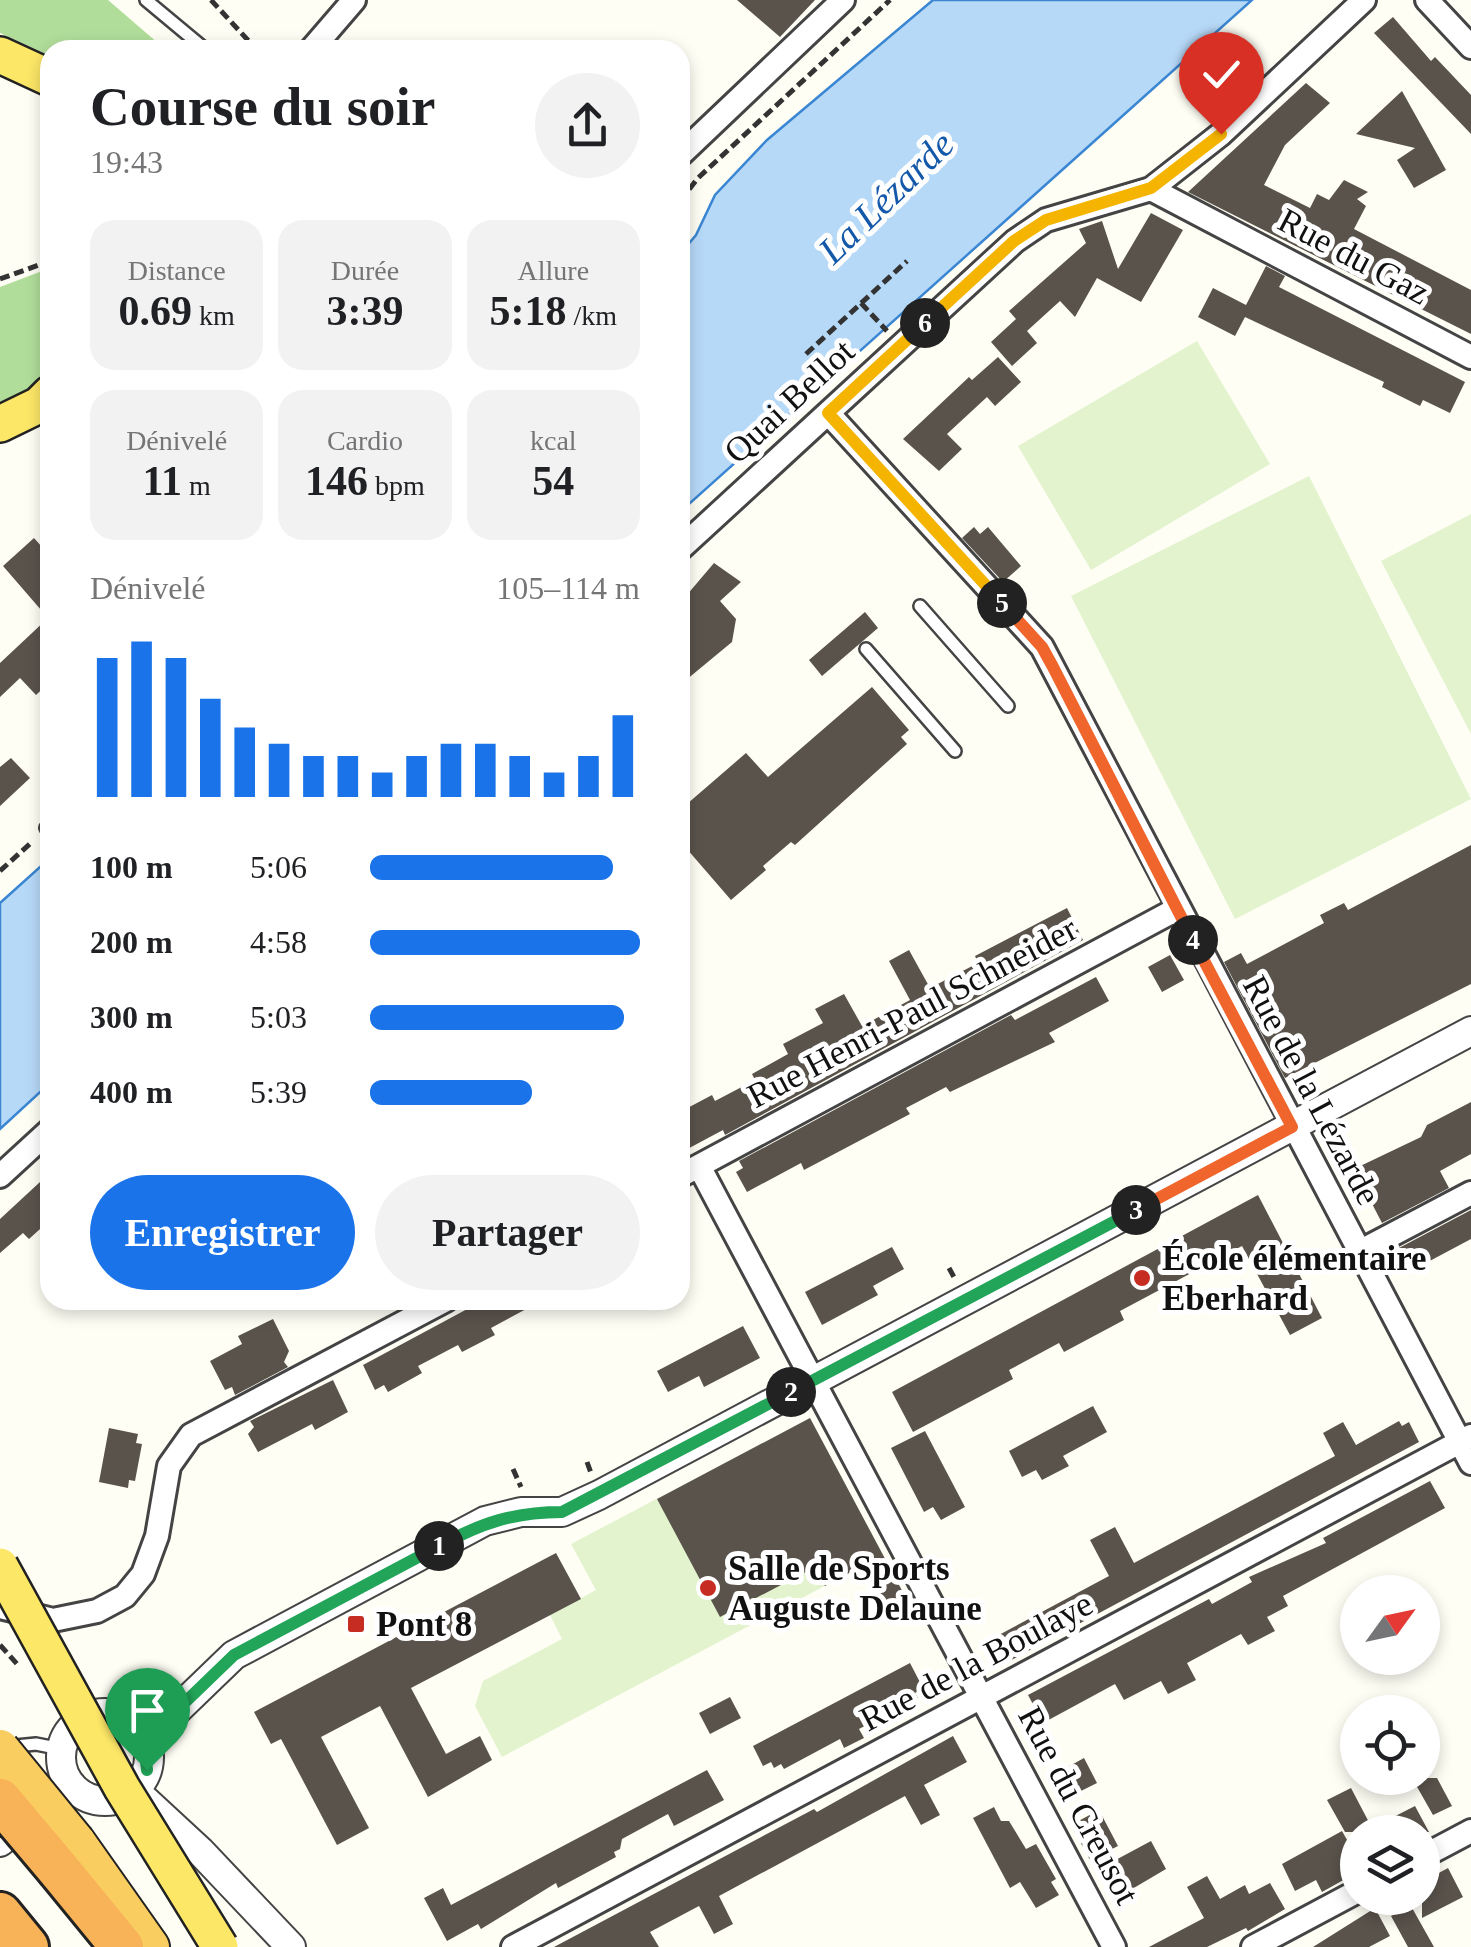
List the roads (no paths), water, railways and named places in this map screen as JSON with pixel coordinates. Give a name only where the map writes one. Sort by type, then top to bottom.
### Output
[{"type":"highway","points":[[0,1749],[122,1947]]},
{"type":"highway","points":[[0,1800],[68,1856],[150,1947]]},
{"type":"highway","points":[[0,1914],[27,1947]]},
{"type":"main road","points":[[0,55],[40,73]]},
{"type":"main road","points":[[0,424],[40,404]]},
{"type":"main road","points":[[0,1566],[86,1725],[220,1947]]},
{"type":"street","points":[[320,40],[354,0]]},
{"type":"street","points":[[690,146],[843,0]]},
{"type":"street","points":[[1151,188],[1221,134],[1364,0]]},
{"type":"street","points":[[1427,0],[1471,46]]},
{"type":"street","name":"Rue du Gaz","points":[[1151,188],[1471,357]]},
{"type":"street","name":"Quai Bellot","points":[[690,540],[1014,241],[1046,220],[1151,188]]},
{"type":"street","name":"Rue de la Lézarde","points":[[828,413],[1042,647],[1292,1127],[1465,1439],[1471,1463]]},
{"type":"street","name":"Rue Henri-Paul Schneider","points":[[690,1171],[1177,909]]},
{"type":"street","points":[[143,1734],[177,1710],[234,1655],[484,1521],[521,1512],[562,1512],[1471,1031]]},
{"type":"street","points":[[0,1176],[40,1139]]},
{"type":"street","name":"Rue du Creusot","points":[[690,1171],[813,1380],[1114,1947]]},
{"type":"street","points":[[1359,1252],[1471,1193]]},
{"type":"street","points":[[0,1607],[53,1620],[97,1612],[125,1596],[143,1574],[157,1536],[169,1466],[191,1435],[427,1310]]},
{"type":"street","name":"Rue de la Boulaye","points":[[514,1947],[1465,1439]]},
{"type":"street","points":[[97,1713],[123,1716],[143,1734],[147,1770],[134,1790],[101,1801],[70,1784],[62,1768],[61,1749],[73,1726],[97,1713]]},
{"type":"street","points":[[0,1842],[70,1784]]},
{"type":"street","points":[[134,1790],[200,1851],[291,1947]]},
{"type":"street","points":[[1440,1847],[1471,1831]]},
{"type":"street","points":[[1253,1947],[1340,1901]]},
{"type":"lane","points":[[146,0],[194,40]]},
{"type":"lane","points":[[920,606],[1008,706]]},
{"type":"lane","points":[[866,649],[955,751]]},
{"type":"lane","points":[[0,1749],[36,1744],[61,1749]]},
{"type":"water","name":"La Lézarde","points":[[933,0],[1252,0],[690,503],[690,242],[715,195],[767,140]]},
{"type":"water","points":[[40,867],[40,1092],[0,1129],[0,903]]},
{"type":"place","name":"École élémentaire Eberhard","points":[[1142,1278]]},
{"type":"place","name":"Salle de Sports Auguste Delaune","points":[[708,1588]]},
{"type":"place","name":"Pont 8","points":[[356,1624]]}]
